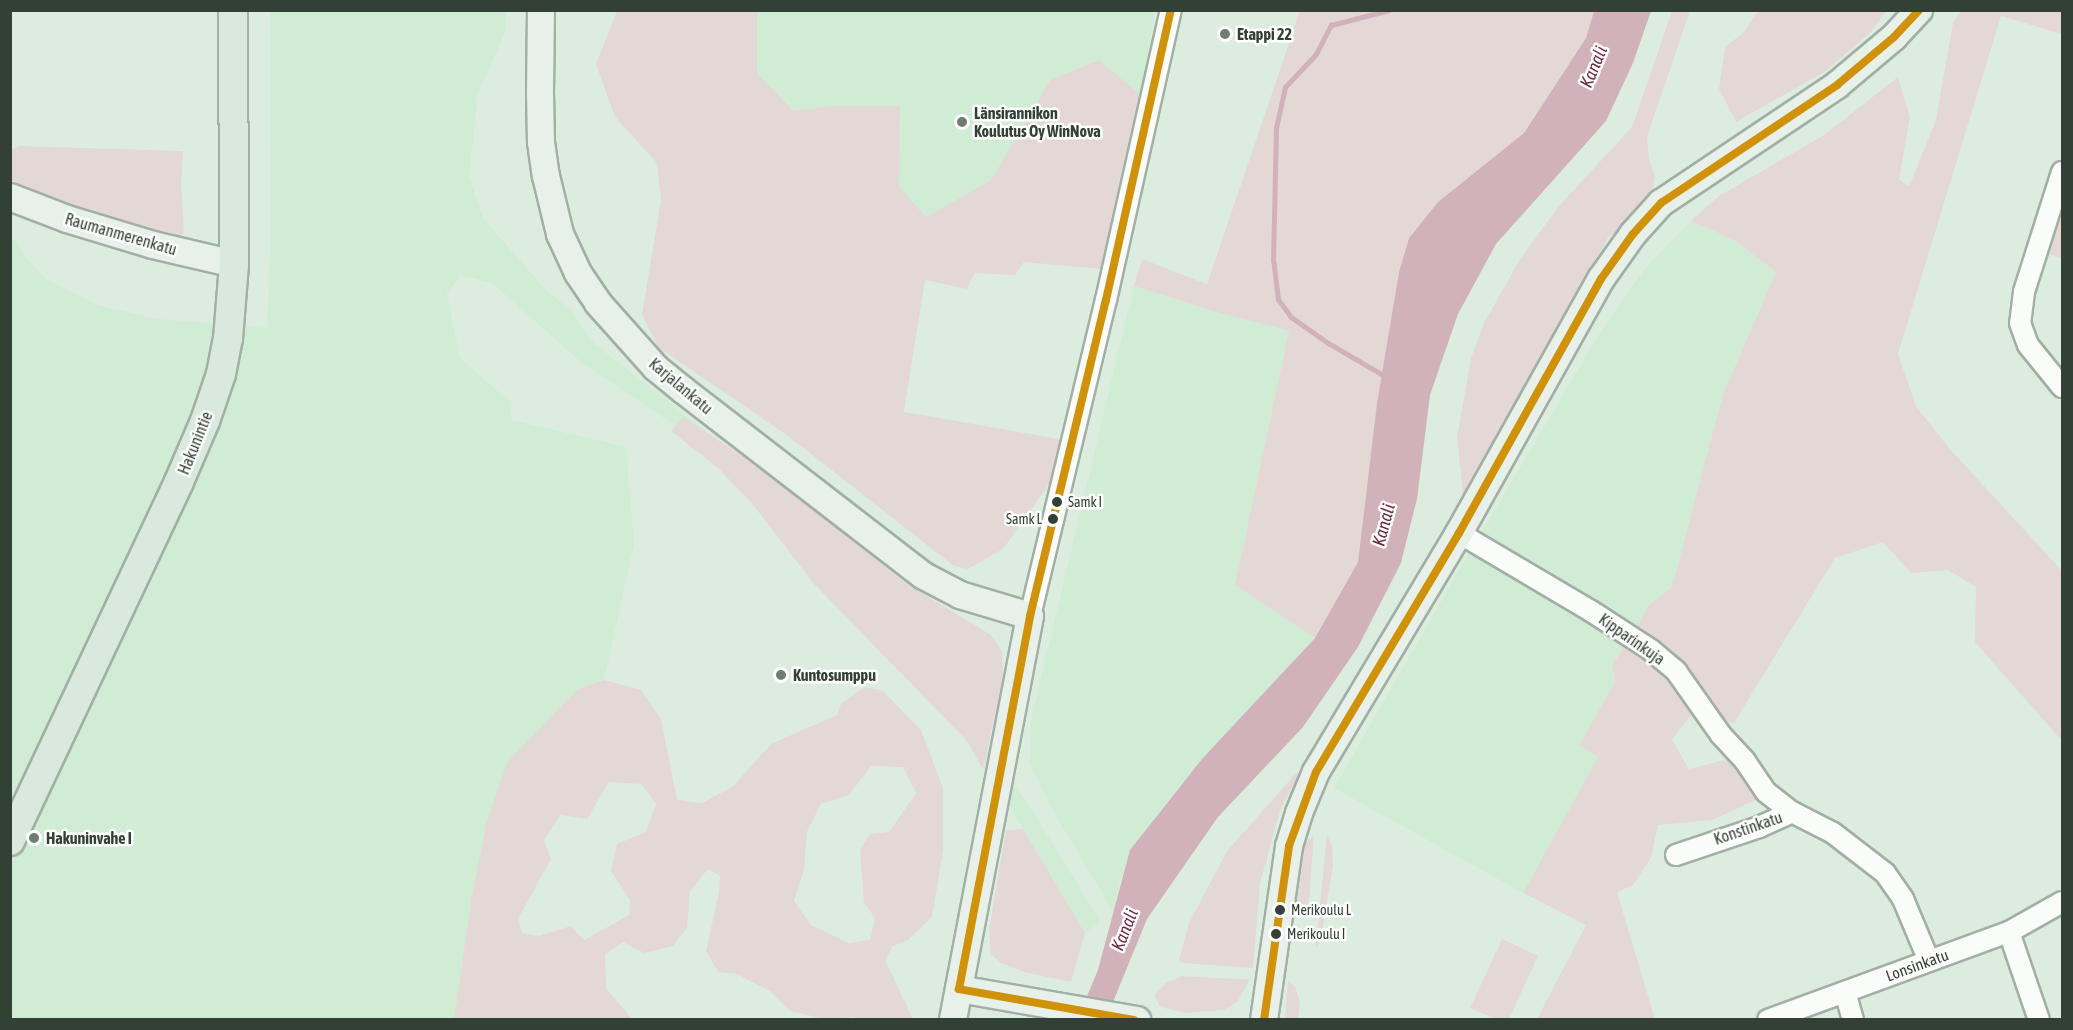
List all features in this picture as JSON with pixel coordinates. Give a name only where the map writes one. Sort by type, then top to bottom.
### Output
[{"type":"highway","name":"Hakunintie","points":[[10,841],[205,421],[221,374],[228,339],[234,264],[233,10]]},
{"type":"main road","name":"Karjalankatu","points":[[541,10],[541,142],[546,176],[560,234],[578,273],[598,303],[649,360],[683,390],[924,576],[960,595],[1030,616]]},
{"type":"main road","points":[[1264,1020],[1283,877],[1299,813],[1316,772],[1459,533],[1601,279],[1634,234],[1661,203],[1837,85],[1894,37],[1919,10]]},
{"type":"main road","name":"Raumanmerenkatu","points":[[10,197],[67,219],[142,242],[234,264]]},
{"type":"main road","points":[[953,1020],[1030,616]]},
{"type":"main road","points":[[959,989],[1126,1017]]},
{"type":"street","points":[[1030,616],[1103,311],[1171,10]]},
{"type":"street","points":[[2062,172],[2024,292],[2020,323],[2028,345],[2062,387]]},
{"type":"street","name":"Kipparinkuja","points":[[1459,533],[1591,611],[1651,650],[1676,671],[1721,735],[1744,761],[1766,792],[1792,812]]},
{"type":"street","name":"Konstinkatu","points":[[1676,855],[1760,827],[1792,812],[1833,833],[1885,873],[1903,899],[1929,961]]},
{"type":"street","name":"Lonsinkatu","points":[[1768,1020],[2008,932],[2062,902]]},
{"type":"street","points":[[2008,932],[2039,1020]]},
{"type":"street","points":[[1845,992],[1853,1020]]},
{"type":"shaded area","points":[[1759,10],[1886,11],[1871,32],[1826,71],[1736,122],[1719,89],[1725,47],[1743,33]]},
{"type":"shaded area","points":[[270,11],[506,11],[506,30],[478,93],[469,177],[483,218],[544,288],[575,314],[579,324],[596,345],[754,469],[989,749],[1037,818],[1100,921],[1085,933],[974,746],[930,683],[682,430],[582,363],[492,283],[461,275],[447,293],[460,358],[510,402],[512,420],[626,447],[634,544],[604,680],[578,689],[507,762],[486,824],[472,895],[454,1019],[11,1020],[11,239],[18,242],[22,253],[47,280],[97,305],[157,319],[267,328],[271,228]]},
{"type":"shaded area","points":[[617,11],[757,11],[757,73],[794,111],[829,106],[900,106],[899,186],[926,217],[991,180],[1050,80],[1099,60],[1142,96],[1101,269],[1024,262],[1015,275],[975,273],[967,289],[925,280],[904,412],[1060,439],[1050,483],[1003,549],[968,569],[954,566],[788,436],[658,347],[642,314],[661,199],[657,163],[615,117],[596,64]]},
{"type":"shaded area","name":"Länsirannikon Koulutus Oy WinNova","points":[[757,11],[1155,11],[1142,96],[1099,60],[1050,80],[991,180],[926,217],[899,186],[900,106],[829,106],[795,111],[757,73]]},
{"type":"shaded area","points":[[1300,11],[1594,11],[1586,38],[1524,133],[1438,202],[1409,238],[1399,272],[1377,403],[1358,562],[1315,638],[1235,585],[1289,331],[1220,313],[1134,286],[1142,259],[1207,284]]},
{"type":"shaded area","points":[[1672,11],[1690,11],[1647,137],[1649,159],[1655,177],[1652,196],[1628,227],[1609,236],[1463,495],[1457,437],[1471,358],[1484,323],[1519,261],[1558,207],[1632,127]]},
{"type":"shaded area","points":[[1961,11],[2062,11],[2062,34],[2001,16],[1898,354],[1916,406],[1949,448],[2062,571],[2062,741],[1975,642],[1976,587],[1948,570],[1911,573],[1883,542],[1835,558],[1734,723],[1719,720],[1637,625],[1648,606],[1672,587],[1723,394],[1776,272],[1734,240],[1691,221],[1719,196],[1824,135],[1898,77],[1910,117],[1899,179],[1909,187],[1936,120],[1953,23]]},
{"type":"shaded area","points":[[19,146],[183,151],[181,182],[184,233],[179,240],[29,194],[11,180],[11,150]]},
{"type":"shaded area","points":[[2062,208],[2062,259],[2047,253]]},
{"type":"shaded area","points":[[1691,221],[1734,240],[1776,272],[1723,394],[1672,588],[1648,606],[1612,665],[1615,682],[1579,745],[1599,757],[1523,893],[1334,788],[1455,577],[1601,331],[1646,267]]},
{"type":"shaded area","points":[[1134,286],[1220,313],[1289,331],[1235,585],[1315,638],[1202,759],[1162,808],[1120,880],[1114,913],[1049,804],[1030,763],[1031,720]]},
{"type":"shaded area","points":[[683,417],[761,468],[904,582],[991,635],[1002,652],[1003,677],[983,770],[968,742],[815,585],[750,501],[718,468],[671,431]]},
{"type":"shaded area","points":[[1627,642],[1669,675],[1691,715],[1672,740],[1689,769],[1729,759],[1756,800],[1712,820],[1658,825],[1651,858],[1633,885],[1617,892],[1655,1019],[1537,1019],[1586,925],[1523,893],[1598,757],[1579,745],[1615,682],[1612,665]]},
{"type":"shaded area","points":[[604,680],[641,690],[661,719],[677,800],[702,803],[732,787],[771,744],[837,715],[841,704],[864,687],[883,691],[921,730],[943,788],[943,851],[932,917],[908,940],[893,946],[885,960],[913,1019],[856,1020],[854,1017],[824,1019],[790,1011],[770,991],[737,974],[718,972],[706,951],[719,892],[720,876],[708,869],[690,891],[687,928],[673,946],[644,953],[623,942],[605,955],[606,988],[632,1019],[454,1019],[472,895],[486,824],[507,762],[578,689]],"holes":[[[871,766],[903,767],[916,793],[889,832],[870,834],[860,849],[864,903],[875,918],[870,940],[849,943],[811,925],[794,901],[804,870],[807,832],[821,804],[849,795]],[[609,782],[641,784],[656,804],[646,832],[617,844],[611,871],[630,900],[629,915],[584,940],[571,926],[539,936],[522,933],[518,919],[551,859],[544,840],[560,815],[587,819]]]},
{"type":"shaded area","points":[[1297,772],[1299,776],[1281,808],[1260,883],[1253,968],[1182,963],[1179,960],[1189,923],[1227,851]]},
{"type":"shaded area","points":[[1023,829],[1085,933],[1071,982],[1024,972],[1001,963],[991,954],[989,931],[1006,830]]},
{"type":"shaded area","points":[[1327,834],[1332,846],[1333,866],[1320,942],[1316,947]]},
{"type":"shaded area","points":[[1314,835],[1309,901],[1305,913],[1295,900],[1301,847]]},
{"type":"shaded area","points":[[1502,939],[1538,956],[1509,1019],[1496,1019],[1470,1008]]},
{"type":"shaded area","points":[[1182,976],[1250,979],[1238,1001],[1224,1010],[1186,1013],[1160,1007],[1154,995],[1166,983]]},
{"type":"shaded area","points":[[1288,981],[1295,987],[1300,1002],[1298,1019],[1285,1019]]},
{"type":"water","name":"Kanali","points":[[1594,11],[1651,11],[1633,63],[1606,121],[1496,244],[1458,314],[1430,395],[1417,499],[1401,563],[1358,647],[1303,727],[1218,817],[1147,919],[1106,1019],[1077,1020],[1098,970],[1130,850],[1202,759],[1315,638],[1358,562],[1377,403],[1399,272],[1409,238],[1438,202],[1524,133],[1586,38]]},
{"type":"waterway","points":[[1388,378],[1328,343],[1291,317],[1278,299],[1273,261],[1276,128],[1285,87],[1316,54],[1331,25],[1389,10]]},
{"type":"transit line","points":[[1134,1020],[959,989],[1030,616],[1106,300],[1171,10]]},
{"type":"transit line","points":[[1264,1020],[1289,846],[1316,772],[1459,533],[1601,279],[1633,234],[1661,203],[1837,85],[1894,37],[1919,10]]},
{"type":"place","name":"Etappi 22","points":[[1225,34]]},
{"type":"place","name":"Länsirannikon Koulutus Oy WinNova","points":[[962,122]]},
{"type":"place","name":"Samk I","points":[[1057,502]]},
{"type":"place","name":"Samk L","points":[[1053,519]]},
{"type":"place","name":"Kuntosumppu","points":[[781,675]]},
{"type":"place","name":"Hakuninvahe I","points":[[34,838]]},
{"type":"place","name":"Merikoulu L","points":[[1280,910]]},
{"type":"place","name":"Merikoulu I","points":[[1276,934]]}]
